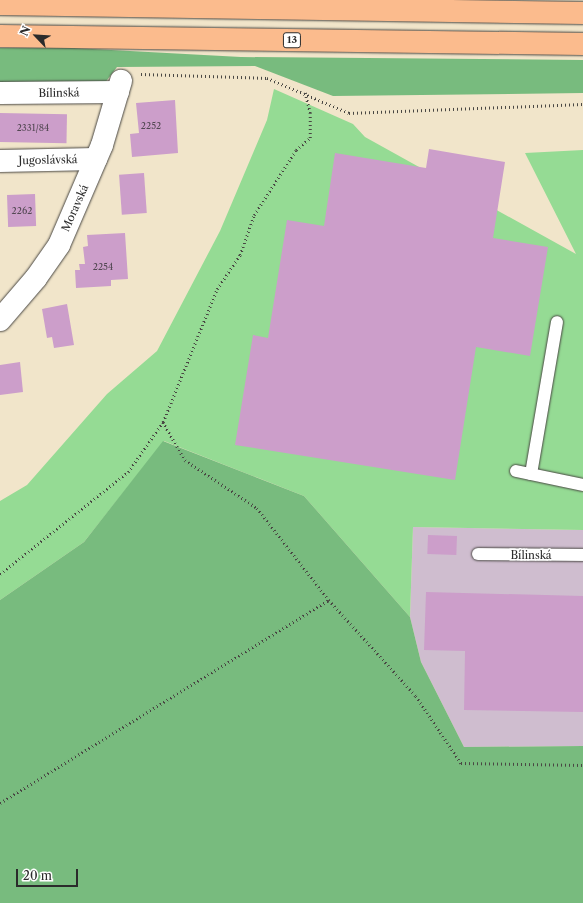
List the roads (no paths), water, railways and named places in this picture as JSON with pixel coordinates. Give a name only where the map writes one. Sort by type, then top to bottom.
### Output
[{"type":"highway","points":[[0,4],[583,13]]},
{"type":"highway","name":"13","points":[[0,36],[583,44]]},
{"type":"street","name":"Bílinská","points":[[0,93],[120,86]]},
{"type":"street","name":"Moravská","points":[[3,313],[59,245],[96,159],[120,86]]},
{"type":"street","name":"Jugoslávská","points":[[0,161],[96,159]]},
{"type":"lane","points":[[531,474],[557,322]]},
{"type":"lane","points":[[516,471],[583,485]]},
{"type":"lane","name":"Bílinská","points":[[478,554],[583,555]]}]
